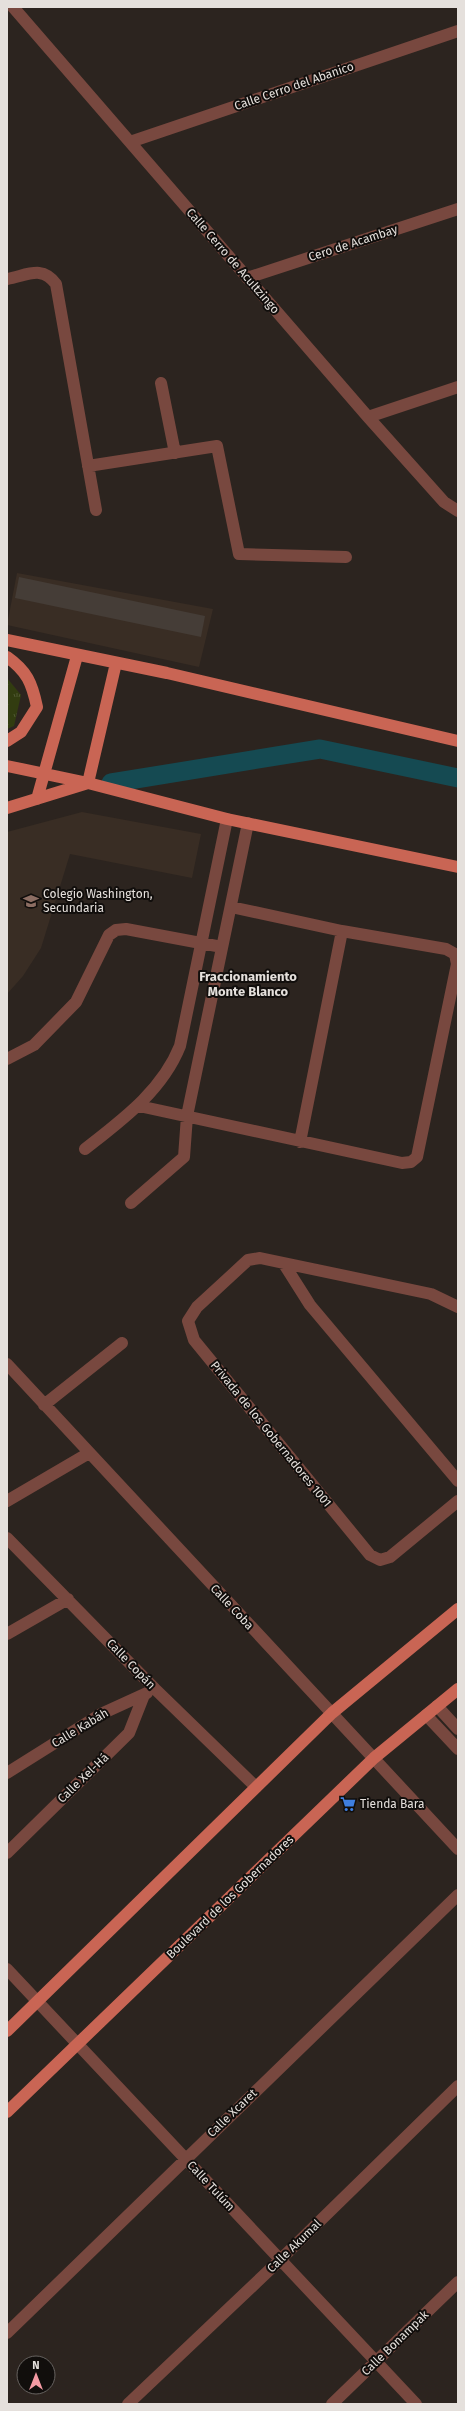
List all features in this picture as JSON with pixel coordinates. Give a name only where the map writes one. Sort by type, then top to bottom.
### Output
[{"type":"main road","points":[[7,640],[77,656],[116,663],[458,741]]},
{"type":"main road","points":[[37,799],[77,656]]},
{"type":"main road","points":[[7,657],[18,664],[32,683],[37,707],[21,732],[7,741]]},
{"type":"main road","points":[[88,783],[116,663]]},
{"type":"main road","points":[[7,766],[88,783],[227,819],[458,867]]},
{"type":"main road","points":[[7,808],[88,783]]},
{"type":"main road","points":[[7,2031],[332,1714],[458,1609]]},
{"type":"main road","name":"Boulevard de los Gobernadores","points":[[7,2112],[374,1758],[458,1688]]},
{"type":"street","name":"Calle Cerro de Acultzingo","points":[[14,7],[368,417],[444,502],[458,511]]},
{"type":"street","name":"Calle Cerro del Abanico","points":[[130,142],[458,31]]},
{"type":"street","name":"Cero de Acambay","points":[[248,278],[458,208]]},
{"type":"street","points":[[7,279],[40,272],[49,274],[56,284],[96,510]]},
{"type":"street","points":[[161,383],[175,453]]},
{"type":"street","points":[[368,417],[458,387]]},
{"type":"street","points":[[88,466],[217,446],[239,554],[346,557]]},
{"type":"street","points":[[85,1149],[139,1106],[173,1066],[180,1046],[227,819]]},
{"type":"street","points":[[131,1203],[184,1157],[187,1116],[248,823]]},
{"type":"street","points":[[139,1106],[402,1163],[411,1162],[417,1157],[457,964],[455,954],[446,949],[342,931],[231,907]]},
{"type":"street","points":[[7,1058],[34,1045],[76,1002],[109,935],[116,930],[126,929],[222,947]]},
{"type":"street","points":[[300,1142],[342,931]]},
{"type":"street","name":"Privada de los Gobernadores 1001","points":[[458,1307],[431,1294],[260,1258],[248,1260],[190,1314],[188,1321],[194,1340],[370,1555],[380,1560],[390,1557],[458,1501]]},
{"type":"street","points":[[284,1264],[310,1304],[458,1481]]},
{"type":"street","points":[[44,1405],[122,1343]]},
{"type":"street","name":"Calle Coba","points":[[7,1364],[458,1849]]},
{"type":"street","points":[[7,1502],[89,1453]]},
{"type":"street","name":"Calle Copán","points":[[7,1538],[155,1689],[256,1787]]},
{"type":"street","points":[[7,1634],[68,1599]]},
{"type":"street","name":"Calle Kabáh","points":[[7,1773],[101,1714],[155,1689]]},
{"type":"street","name":"Calle Xel-Há","points":[[7,1853],[129,1733],[144,1695]]},
{"type":"street","points":[[437,1706],[458,1729]]},
{"type":"street","points":[[426,1715],[458,1749]]},
{"type":"street","name":"Calle Xcaret","points":[[7,2333],[185,2158],[458,1895]]},
{"type":"street","name":"Calle Tulúm","points":[[7,1969],[416,2404]]},
{"type":"street","name":"Calle Akumal","points":[[128,2404],[280,2260],[458,2086]]},
{"type":"street","name":"Calle Bonampak","points":[[332,2404],[458,2282]]},
{"type":"shaded area","points":[[17,573],[213,609],[199,667],[7,625]]},
{"type":"shaded area","points":[[82,812],[201,834],[192,878],[70,854],[41,948],[23,976],[7,994],[7,832]]},
{"type":"green space","points":[[7,678],[21,695],[14,726],[7,729]]},
{"type":"building","points":[[19,577],[205,616],[201,637],[15,598]]},
{"type":"waterway","points":[[111,783],[320,749],[458,778]]},
{"type":"place","name":"Colegio Washington, Secundaria","points":[[31,901]]},
{"type":"place","name":"Tienda Bara","points":[[348,1804]]},
{"type":"district","name":"Fraccionamiento Monte Blanco","points":[[248,984]]}]
